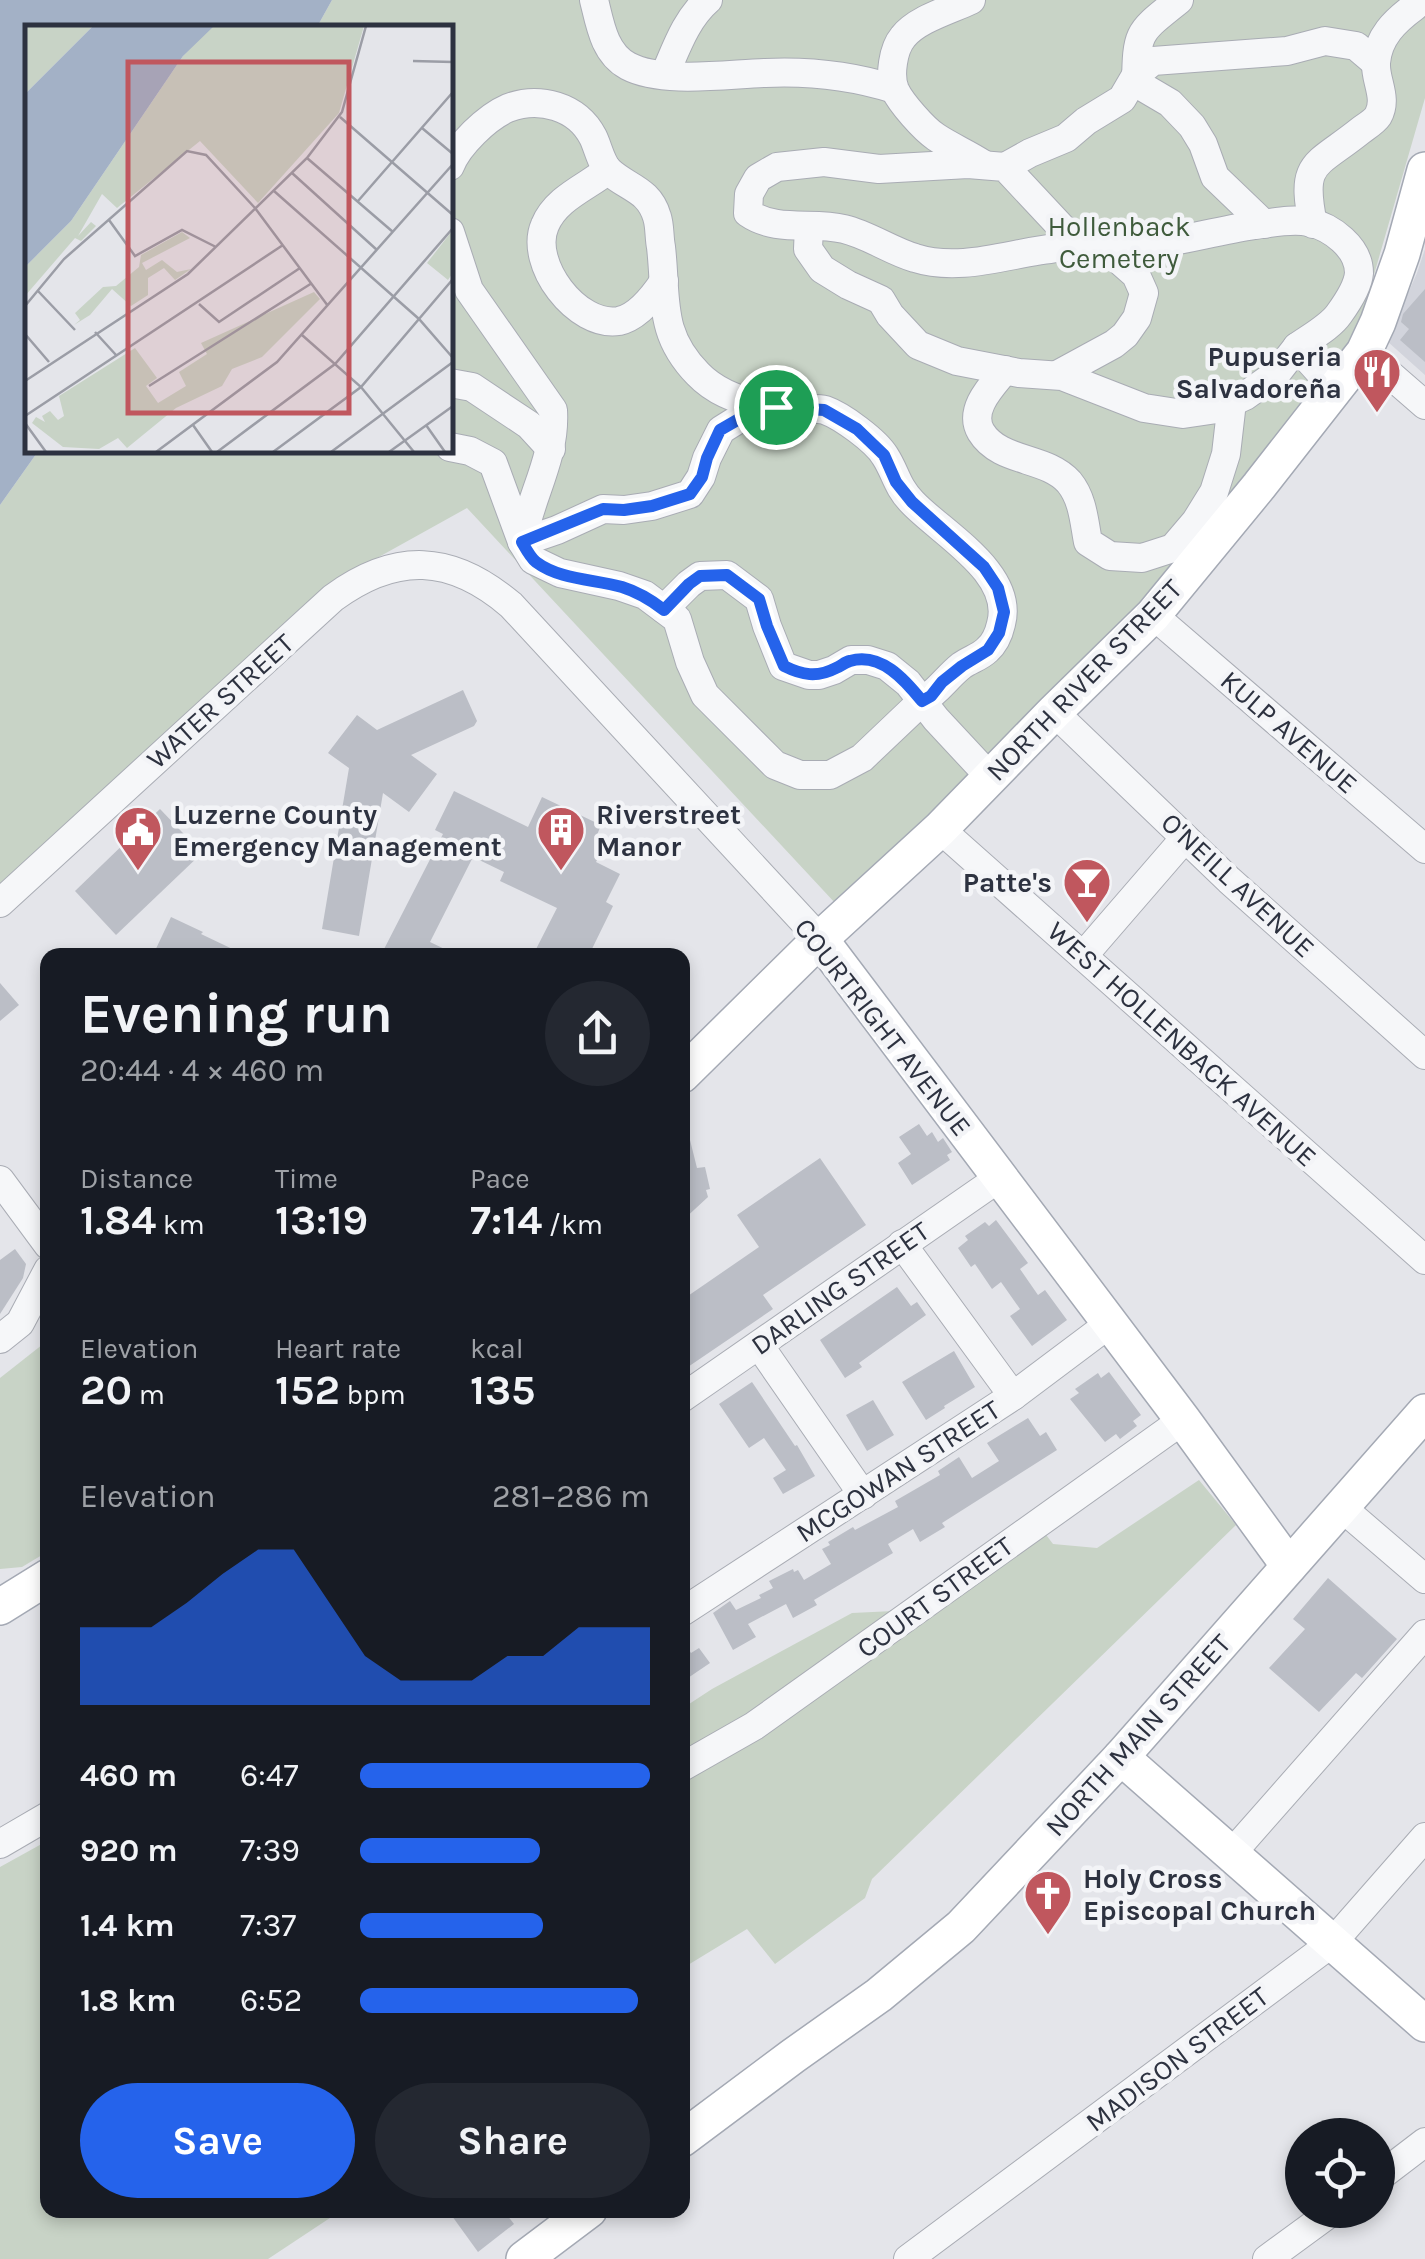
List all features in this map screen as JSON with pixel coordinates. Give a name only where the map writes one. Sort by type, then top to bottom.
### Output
[{"type":"main road","name":"NORTH RIVER STREET","points":[[690,1068],[940,829],[1153,615],[1364,352],[1413,250],[1425,170]]},
{"type":"main road","name":"COURTRIGHT AVENUE","points":[[820,940],[1290,1566]]},
{"type":"main road","name":"NORTH MAIN STREET","points":[[690,2134],[879,1995],[961,1927],[1121,1757],[1425,1412]]},
{"type":"main road","points":[[0,1607],[40,1583]]},
{"type":"main road","points":[[1121,1757],[1425,2024]]},
{"type":"main road","points":[[524,2259],[578,2218]]},
{"type":"street","points":[[594,0],[602,36],[611,51],[627,66],[654,74],[809,74],[862,79],[894,88]]},
{"type":"street","points":[[665,74],[685,30],[708,0]]},
{"type":"street","points":[[971,0],[930,18],[902,38],[893,62],[894,88],[933,136],[995,166],[1063,229],[1110,254],[1136,274],[1144,293],[1137,318],[1125,335],[1057,375]]},
{"type":"street","points":[[1180,0],[1150,22],[1138,39],[1136,83],[1170,103],[1192,126],[1216,177],[1264,224]]},
{"type":"street","points":[[1313,224],[1306,189],[1310,173],[1318,162],[1377,118],[1382,99],[1376,63],[1391,24],[1414,7],[1416,0]]},
{"type":"street","points":[[1334,42],[1369,24],[1391,24]]},
{"type":"street","points":[[808,226],[808,250],[822,269],[881,300],[918,345],[957,360],[1057,375],[1144,408],[1183,414],[1217,410],[1246,396],[1276,374],[1297,346],[1337,317],[1359,273],[1353,250],[1334,232],[1313,224],[1264,224],[1134,247],[1060,247],[989,261],[942,262],[916,259],[843,228],[808,226],[776,225],[759,220],[748,212],[749,194],[758,178],[777,167],[824,162],[878,169],[995,166],[1066,138],[1122,99],[1136,75],[1153,61],[1287,51],[1325,41],[1356,46],[1376,63]]},
{"type":"street","points":[[452,162],[487,120],[509,108],[537,103],[568,110],[590,132],[608,170],[642,192],[657,215],[667,328],[679,354],[702,378],[736,400],[824,410],[857,429],[884,455],[896,482],[912,502],[984,567],[998,588],[1004,612],[999,633],[988,650],[942,682],[862,758],[830,774],[800,775],[776,765],[705,694],[676,618],[646,596],[560,574],[534,560],[522,542],[493,463],[470,451],[452,447]]},
{"type":"street","points":[[608,170],[561,201],[544,226],[541,250],[556,287],[576,307],[597,319],[620,320],[650,302],[664,281]]},
{"type":"street","points":[[452,238],[470,290],[553,410],[551,448],[526,516],[522,542]]},
{"type":"street","points":[[1297,346],[1335,389]]},
{"type":"street","points":[[1364,352],[1425,405]]},
{"type":"street","points":[[1005,370],[979,407],[977,424],[984,437],[1003,452],[1054,470],[1069,483],[1082,506],[1088,542],[1110,556],[1142,558],[1173,548],[1196,521],[1214,492],[1226,454],[1232,402]]},
{"type":"street","points":[[452,383],[472,386],[529,425],[551,448]]},
{"type":"street","points":[[522,542],[603,509],[652,506],[690,494],[702,477],[720,430],[746,415],[776,407]]},
{"type":"street","name":"WATER STREET","points":[[0,903],[333,598],[357,580],[410,565]]},
{"type":"street","name":"COURTRIGHT AVENUE","points":[[410,565],[462,572],[489,586],[511,604],[820,940]]},
{"type":"street","points":[[664,610],[700,576],[727,575],[759,599],[784,666],[819,675],[851,660],[887,666],[908,683],[990,777]]},
{"type":"street","name":"KULP AVENUE","points":[[1153,615],[1425,849]]},
{"type":"street","name":"O'NEILL AVENUE","points":[[1054,712],[1229,880],[1425,1055]]},
{"type":"street","name":"WEST HOLLENBACK AVENUE","points":[[940,829],[1425,1260]]},
{"type":"street","points":[[1082,956],[1185,838]]},
{"type":"street","name":"DARLING STREET","points":[[690,1392],[999,1178]]},
{"type":"street","points":[[0,1180],[40,1234]]},
{"type":"street","points":[[902,1244],[1014,1396]]},
{"type":"street","points":[[0,1339],[20,1323],[40,1285]]},
{"type":"street","name":"MCGOWAN STREET","points":[[690,1607],[1014,1396],[1109,1324]]},
{"type":"street","points":[[758,1345],[864,1496]]},
{"type":"street","name":"COURT STREET","points":[[690,1762],[754,1726],[1183,1420]]},
{"type":"street","points":[[1341,1507],[1425,1579]]},
{"type":"street","points":[[1232,1853],[1425,1634]]},
{"type":"street","points":[[0,1844],[40,1821]]},
{"type":"street","name":"MADISON STREET","points":[[908,2259],[1332,1943],[1425,1837]]},
{"type":"street","points":[[1395,2165],[1425,2142]]},
{"type":"street","points":[[1268,2259],[1310,2228]]},
{"type":"shaded area","points":[[1425,249],[1425,375],[1387,341]]},
{"type":"green space","name":"Hollenback Cemetery","points":[[332,0],[1425,0],[1425,98],[1358,330],[1145,608],[836,904],[467,508],[359,568],[0,885],[0,505],[38,452],[452,452],[452,25],[318,25]]},
{"type":"green space","points":[[40,1347],[40,1556],[22,1567],[0,1569],[0,1378]]},
{"type":"green space","points":[[1199,1480],[1236,1525],[872,1879],[865,1898],[775,1964],[747,1929],[690,1964],[690,1703],[852,1613],[935,1609],[1044,1532],[1053,1544],[1097,1548]]},
{"type":"green space","points":[[40,1845],[40,2218],[330,2218],[268,2259],[0,2259],[0,1867]]},
{"type":"water","points":[[0,0],[332,0],[318,25],[25,25],[25,452],[38,452],[0,505]]},
{"type":"building","points":[[1425,289],[1425,362],[1400,340],[1409,329],[1401,322],[1403,314]]},
{"type":"building","points":[[463,690],[477,721],[474,726],[411,755],[437,774],[409,812],[383,793],[359,936],[322,929],[349,768],[328,753],[357,715],[377,730]]},
{"type":"building","name":"Riverstreet Manor","points":[[454,791],[528,827],[542,797],[601,825],[597,835],[608,840],[596,862],[620,874],[606,902],[613,906],[592,948],[537,948],[557,908],[500,881],[504,872],[473,857],[430,942],[442,948],[385,948],[443,834],[435,830]]},
{"type":"building","name":"Luzerne County Emergency Management","points":[[160,809],[202,853],[116,935],[75,891]]},
{"type":"building","points":[[171,917],[230,948],[156,948]]},
{"type":"building","points":[[0,983],[19,1005],[0,1021]]},
{"type":"building","points":[[919,1124],[927,1136],[932,1132],[938,1142],[943,1138],[952,1152],[947,1155],[950,1160],[912,1185],[898,1163],[911,1154],[899,1137]]},
{"type":"building","points":[[690,1140],[697,1168],[705,1167],[708,1197],[690,1214]]},
{"type":"building","points":[[820,1158],[866,1225],[763,1295],[773,1309],[690,1366],[690,1294],[759,1247],[737,1215]]},
{"type":"building","points":[[996,1220],[1028,1263],[1020,1269],[1038,1295],[1045,1290],[1067,1320],[1032,1346],[1010,1316],[1020,1309],[1001,1282],[992,1289],[958,1248],[968,1240],[965,1236],[985,1222],[989,1226]]},
{"type":"building","points":[[15,1249],[26,1264],[23,1278],[0,1314],[0,1260]]},
{"type":"building","points":[[897,1287],[911,1306],[917,1302],[926,1315],[859,1363],[862,1367],[845,1378],[820,1340]]},
{"type":"building","points":[[954,1351],[975,1387],[926,1420],[902,1382]]},
{"type":"building","points":[[1109,1372],[1141,1415],[1133,1421],[1137,1426],[1120,1439],[1116,1434],[1105,1442],[1070,1399],[1079,1393],[1075,1389],[1098,1373],[1101,1378]]},
{"type":"building","points":[[752,1382],[815,1476],[783,1494],[773,1478],[786,1470],[764,1438],[749,1448],[719,1404]]},
{"type":"building","points":[[873,1400],[894,1435],[867,1451],[846,1415]]},
{"type":"building","points":[[1028,1418],[1040,1436],[1046,1432],[1057,1450],[942,1523],[945,1527],[920,1542],[913,1529],[888,1544],[893,1553],[814,1600],[817,1605],[793,1618],[786,1604],[748,1624],[756,1637],[733,1650],[713,1613],[730,1601],[736,1610],[761,1598],[759,1595],[773,1588],[769,1581],[793,1569],[804,1580],[831,1564],[822,1549],[830,1545],[828,1542],[898,1507],[895,1501],[940,1475],[938,1471],[959,1457],[972,1478],[999,1461],[987,1443]]},
{"type":"building","points":[[1328,1578],[1397,1639],[1362,1678],[1356,1673],[1319,1712],[1269,1668],[1305,1629],[1293,1619]]},
{"type":"building","points":[[699,1648],[710,1663],[690,1677],[690,1652]]},
{"type":"building","points":[[453,2218],[509,2218],[514,2224],[478,2252]]},
{"type":"place","name":"Pupuseria Salvadoreña","points":[[1377,414]]},
{"type":"place","name":"Luzerne County Emergency Management","points":[[138,872]]},
{"type":"place","name":"Riverstreet Manor","points":[[561,872]]},
{"type":"place","name":"Patte's","points":[[1087,924]]},
{"type":"place","name":"Holy Cross Episcopal Church","points":[[1048,1936]]},
{"type":"route","points":[[776,407],[824,410],[857,429],[884,455],[896,482],[912,502],[984,567],[998,588],[1004,612],[999,633],[988,650],[962,666],[922,701],[887,666],[868,660],[851,660],[819,675],[784,666],[759,599],[727,575],[700,576],[664,610],[646,596],[620,586],[560,574],[543,566],[522,542],[603,509],[652,506],[690,494],[702,477],[720,430],[746,415],[776,407]]}]
